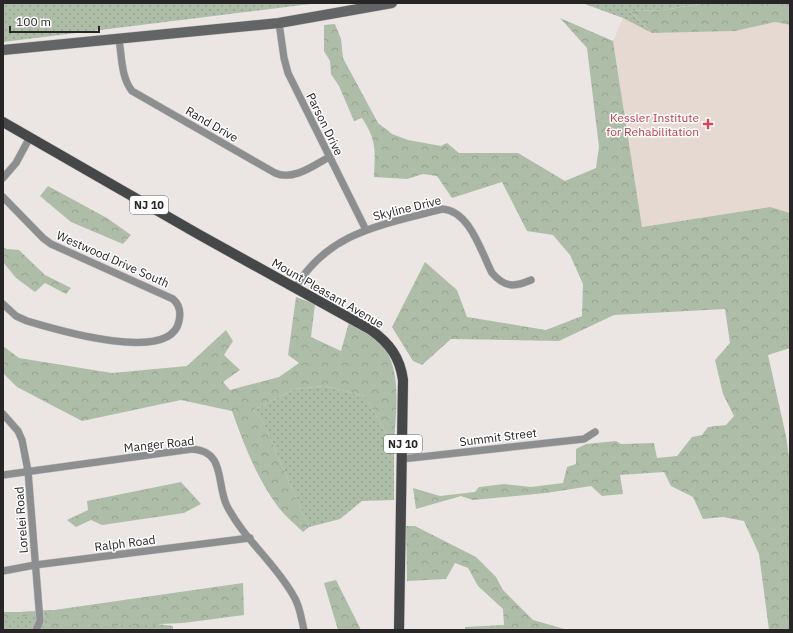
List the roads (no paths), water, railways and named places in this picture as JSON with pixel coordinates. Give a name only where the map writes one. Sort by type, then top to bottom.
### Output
[{"type":"main road","points":[[3,50],[119,40],[279,23],[392,3]]},
{"type":"main road","name":"Mount Pleasant Avenue","points":[[3,122],[371,330],[393,351],[401,369],[403,380],[400,630]]},
{"type":"street","name":"Parson Drive","points":[[279,23],[284,58],[288,73],[366,230]]},
{"type":"street","name":"Rand Drive","points":[[119,40],[124,74],[127,84],[132,91],[274,173],[282,176],[296,174],[329,157]]},
{"type":"street","points":[[3,178],[16,163],[30,137]]},
{"type":"street","name":"Westwood Drive South","points":[[3,197],[43,238],[51,244],[176,301],[180,309],[178,327],[168,337],[154,341],[116,342],[93,338],[27,321],[16,316],[3,304]]},
{"type":"street","name":"Skyline Drive","points":[[295,288],[310,265],[327,250],[343,240],[366,230],[442,209],[454,211],[463,217],[492,273],[498,280],[505,283],[519,285],[531,280]]},
{"type":"street","name":"Lorelei Road","points":[[3,414],[20,436],[28,471],[40,621],[36,630]]},
{"type":"street","name":"Summit Street","points":[[402,459],[584,439],[595,432]]},
{"type":"street","name":"Manger Road","points":[[3,476],[28,471],[200,450],[208,453],[218,466],[224,499],[228,508],[293,594],[304,630]]},
{"type":"street","name":"Ralph Road","points":[[3,571],[35,565],[250,538]]},
{"type":"place","name":"Kessler Institute for Rehabilitation","points":[[708,124]]}]
